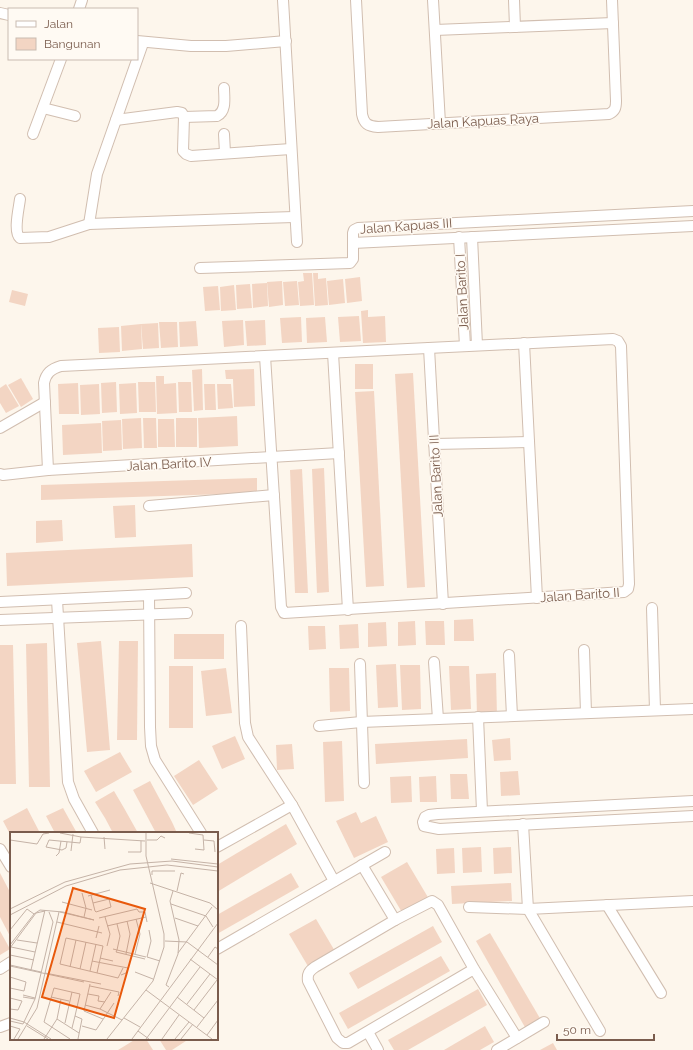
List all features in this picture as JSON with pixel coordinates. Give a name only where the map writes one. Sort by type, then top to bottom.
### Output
[{"type":"street","points":[[283,0],[294,217],[297,242]]},
{"type":"street","name":"Jalan Kapuas Raya","points":[[356,0],[362,114],[364,121],[369,126],[378,127],[609,114],[614,111],[616,107],[612,0]]},
{"type":"street","points":[[433,0],[440,123]]},
{"type":"street","points":[[514,0],[515,27]]},
{"type":"street","points":[[435,30],[613,24]]},
{"type":"street","points":[[140,42],[191,46],[219,46],[286,41]]},
{"type":"street","points":[[33,134],[61,60]]},
{"type":"street","points":[[89,224],[97,174],[102,155],[116,120],[134,60]]},
{"type":"street","points":[[184,117],[217,116],[221,114],[224,110],[224,88]]},
{"type":"street","points":[[43,108],[75,116]]},
{"type":"street","points":[[116,120],[177,112],[182,113],[184,117],[183,151],[191,156],[291,149]]},
{"type":"street","points":[[224,134],[225,153]]},
{"type":"street","points":[[20,199],[16,230],[17,236],[20,238],[49,237],[89,224],[294,217]]},
{"type":"street","name":"Jalan Kapuas III","points":[[693,211],[358,228],[352,232],[353,243],[693,226]]},
{"type":"street","name":"Jalan Barito I","points":[[472,237],[477,346]]},
{"type":"street","name":"Jalan Barito I","points":[[459,238],[465,346]]},
{"type":"street","points":[[200,268],[350,263],[353,259],[353,243]]},
{"type":"street","name":"Jalan Barito II","points":[[274,495],[281,607],[283,612],[287,614],[624,592],[628,589],[629,584],[621,346],[618,341],[613,339],[524,343]]},
{"type":"street","points":[[48,470],[44,383],[45,377],[48,373],[54,368],[61,366],[524,343],[537,598]]},
{"type":"street","name":"Jalan Barito III","points":[[429,348],[443,604]]},
{"type":"street","points":[[333,353],[348,610]]},
{"type":"street","points":[[149,506],[274,495],[265,356]]},
{"type":"street","points":[[0,428],[45,402]]},
{"type":"street","points":[[434,444],[529,442]]},
{"type":"street","name":"Jalan Barito IV","points":[[0,474],[339,453]]},
{"type":"street","points":[[0,602],[186,593]]},
{"type":"street","points":[[149,595],[151,746],[155,760],[200,832]]},
{"type":"street","points":[[57,600],[68,782],[74,799],[92,832]]},
{"type":"street","points":[[652,608],[655,710]]},
{"type":"street","points":[[0,620],[187,614]]},
{"type":"street","points":[[241,626],[246,731],[248,737],[292,805],[334,881]]},
{"type":"street","points":[[584,650],[586,713]]},
{"type":"street","points":[[509,655],[512,716]]},
{"type":"street","points":[[434,662],[438,719]]},
{"type":"street","points":[[360,664],[364,783]]},
{"type":"street","points":[[319,726],[361,722],[693,709]]},
{"type":"street","points":[[478,717],[482,811]]},
{"type":"street","points":[[693,801],[429,815],[425,817],[423,822],[424,826],[439,829],[693,816]]},
{"type":"street","points":[[634,804],[636,819]]},
{"type":"street","points":[[218,846],[292,805]]},
{"type":"street","points":[[523,824],[528,909],[600,1031]]},
{"type":"street","points":[[0,849],[10,865]]},
{"type":"street","points":[[218,948],[385,852]]},
{"type":"street","points":[[362,865],[395,920]]},
{"type":"street","points":[[474,969],[348,1043],[343,1043],[337,1038],[308,981],[307,976],[309,971],[315,967],[395,920],[432,901],[438,905],[474,969],[517,1038]]},
{"type":"street","points":[[470,907],[528,909],[692,903]]},
{"type":"street","points":[[607,905],[661,993]]},
{"type":"street","points":[[0,968],[10,963]]},
{"type":"street","points":[[497,1050],[544,1022]]},
{"type":"street","points":[[0,1027],[10,1023]]},
{"type":"street","points":[[368,1032],[378,1050]]},
{"type":"building","points":[[303,273],[312,273],[314,305],[300,306],[298,282],[304,281]]},
{"type":"building","points":[[313,273],[318,273],[318,279],[326,278],[328,305],[315,306]]},
{"type":"building","points":[[360,277],[362,301],[347,303],[345,279]]},
{"type":"building","points":[[343,279],[345,303],[329,305],[327,281]]},
{"type":"building","points":[[282,281],[283,305],[269,307],[267,282]]},
{"type":"building","points":[[297,281],[299,305],[285,306],[283,282]]},
{"type":"building","points":[[267,283],[268,306],[253,308],[252,284]]},
{"type":"building","points":[[250,284],[252,308],[237,309],[236,285]]},
{"type":"building","points":[[234,285],[236,310],[221,311],[220,287]]},
{"type":"building","points":[[218,286],[220,310],[205,311],[203,287]]},
{"type":"building","points":[[12,290],[28,294],[25,306],[9,302]]},
{"type":"building","points":[[368,310],[368,317],[385,316],[386,342],[363,343],[361,311]]},
{"type":"building","points":[[359,316],[361,341],[340,342],[338,317]]},
{"type":"building","points":[[301,317],[302,342],[282,343],[280,318]]},
{"type":"building","points":[[325,317],[327,342],[307,343],[306,318]]},
{"type":"building","points":[[243,320],[244,345],[224,347],[222,321]]},
{"type":"building","points":[[265,320],[266,345],[247,346],[245,321]]},
{"type":"building","points":[[196,321],[198,346],[180,347],[179,322]]},
{"type":"building","points":[[159,322],[177,322],[178,347],[161,348]]},
{"type":"building","points":[[158,323],[159,348],[143,349],[141,324]]},
{"type":"building","points":[[141,324],[142,349],[122,351],[121,326]]},
{"type":"building","points":[[119,327],[120,352],[99,353],[98,328]]},
{"type":"building","points":[[355,364],[373,364],[373,389],[355,389]]},
{"type":"building","points":[[202,369],[203,410],[194,411],[192,370]]},
{"type":"building","points":[[254,369],[255,406],[234,407],[233,379],[226,379],[225,370]]},
{"type":"building","points":[[413,373],[425,587],[407,588],[395,374]]},
{"type":"building","points":[[156,376],[164,376],[164,384],[176,383],[177,413],[157,414]]},
{"type":"building","points":[[21,378],[33,399],[21,407],[8,385]]},
{"type":"building","points":[[116,382],[117,412],[102,413],[101,383]]},
{"type":"building","points":[[138,382],[155,382],[156,412],[139,412]]},
{"type":"building","points":[[178,382],[191,382],[192,412],[179,412]]},
{"type":"building","points":[[78,383],[79,414],[59,414],[58,384]]},
{"type":"building","points":[[136,383],[137,413],[120,414],[119,384]]},
{"type":"building","points":[[6,384],[19,406],[6,413],[0,403],[0,388]]},
{"type":"building","points":[[99,384],[100,414],[81,415],[80,385]]},
{"type":"building","points":[[204,384],[215,384],[216,410],[205,410]]},
{"type":"building","points":[[217,384],[231,384],[233,408],[218,409]]},
{"type":"building","points":[[374,391],[384,586],[366,587],[355,392]]},
{"type":"building","points":[[237,416],[238,446],[199,448],[198,418]]},
{"type":"building","points":[[141,418],[142,448],[123,449],[122,419]]},
{"type":"building","points":[[143,418],[156,418],[157,448],[144,448]]},
{"type":"building","points":[[176,418],[197,418],[197,447],[176,447]]},
{"type":"building","points":[[158,419],[174,419],[175,447],[158,447]]},
{"type":"building","points":[[121,420],[122,450],[103,451],[102,421]]},
{"type":"building","points":[[101,423],[102,453],[63,455],[62,425]]},
{"type":"building","points":[[324,468],[329,592],[317,593],[312,469]]},
{"type":"building","points":[[302,469],[308,593],[295,593],[290,470]]},
{"type":"building","points":[[257,478],[257,493],[41,500],[41,485]]},
{"type":"building","points":[[135,505],[136,537],[115,538],[113,506]]},
{"type":"building","points":[[62,520],[63,541],[36,543],[36,521]]},
{"type":"building","points":[[192,544],[193,577],[7,586],[6,553]]},
{"type":"building","points":[[473,619],[474,641],[454,641],[454,620]]},
{"type":"building","points":[[415,621],[416,645],[398,646],[398,622]]},
{"type":"building","points":[[425,621],[444,621],[445,645],[426,645]]},
{"type":"building","points":[[386,622],[387,646],[368,647],[368,623]]},
{"type":"building","points":[[358,624],[359,648],[340,649],[339,625]]},
{"type":"building","points":[[308,626],[325,626],[326,649],[309,650]]},
{"type":"building","points":[[174,634],[224,634],[224,659],[174,659]]},
{"type":"building","points":[[101,641],[110,750],[87,752],[77,643]]},
{"type":"building","points":[[119,641],[138,641],[137,740],[117,740]]},
{"type":"building","points":[[47,643],[50,787],[29,787],[26,644]]},
{"type":"building","points":[[0,645],[13,645],[16,784],[0,784]]},
{"type":"building","points":[[396,664],[398,707],[378,708],[376,665]]},
{"type":"building","points":[[400,665],[420,665],[421,709],[402,710]]},
{"type":"building","points":[[169,666],[193,666],[193,728],[169,728]]},
{"type":"building","points":[[449,666],[469,666],[471,709],[451,710]]},
{"type":"building","points":[[226,668],[232,713],[206,716],[201,671]]},
{"type":"building","points":[[329,668],[349,668],[350,711],[330,712]]},
{"type":"building","points":[[496,673],[497,717],[477,717],[476,674]]},
{"type":"building","points":[[235,736],[245,759],[222,769],[212,746]]},
{"type":"building","points":[[510,738],[511,760],[494,761],[492,740]]},
{"type":"building","points":[[467,739],[468,758],[376,764],[375,744]]},
{"type":"building","points":[[342,741],[344,801],[325,802],[323,742]]},
{"type":"building","points":[[292,744],[294,769],[277,770],[276,745]]},
{"type":"building","points":[[120,752],[132,772],[96,792],[84,771]]},
{"type":"building","points":[[199,760],[218,789],[193,805],[174,776]]},
{"type":"building","points":[[518,771],[520,795],[501,796],[500,772]]},
{"type":"building","points":[[450,774],[467,774],[469,799],[451,799]]},
{"type":"building","points":[[411,776],[412,802],[391,803],[390,777]]},
{"type":"building","points":[[436,776],[437,802],[420,802],[419,777]]},
{"type":"building","points":[[150,781],[177,832],[155,832],[133,790]]},
{"type":"building","points":[[114,791],[137,832],[112,832],[95,802]]},
{"type":"building","points":[[27,808],[39,832],[10,832],[10,834],[3,821]]},
{"type":"building","points":[[63,808],[76,832],[54,832],[46,816]]},
{"type":"building","points":[[356,812],[361,823],[376,816],[388,842],[354,858],[336,821]]},
{"type":"building","points":[[286,824],[297,844],[218,891],[218,864]]},
{"type":"building","points":[[481,847],[482,872],[463,873],[462,848]]},
{"type":"building","points":[[511,847],[512,873],[494,874],[493,848]]},
{"type":"building","points":[[454,848],[455,873],[437,874],[436,849]]},
{"type":"building","points":[[407,862],[429,899],[403,914],[381,877]]},
{"type":"building","points":[[0,873],[10,892],[10,936],[0,917]]},
{"type":"building","points":[[291,873],[299,887],[218,933],[218,914]]},
{"type":"building","points":[[511,883],[512,901],[452,904],[451,886]]},
{"type":"building","points":[[316,919],[336,953],[309,968],[289,934]]},
{"type":"building","points":[[433,926],[442,942],[358,989],[349,973]]},
{"type":"building","points":[[0,931],[10,949],[0,955]]},
{"type":"building","points":[[490,933],[541,1020],[526,1029],[476,941]]},
{"type":"building","points":[[441,956],[450,971],[348,1029],[339,1013]]},
{"type":"building","points":[[478,989],[487,1005],[408,1050],[394,1050],[388,1040]]},
{"type":"building","points":[[485,1026],[494,1042],[480,1050],[444,1050]]},
{"type":"building","points":[[134,1040],[147,1040],[153,1050],[118,1050]]},
{"type":"building","points":[[160,1040],[187,1040],[172,1050],[166,1050]]},
{"type":"building","points":[[553,1043],[557,1050],[540,1050]]}]
